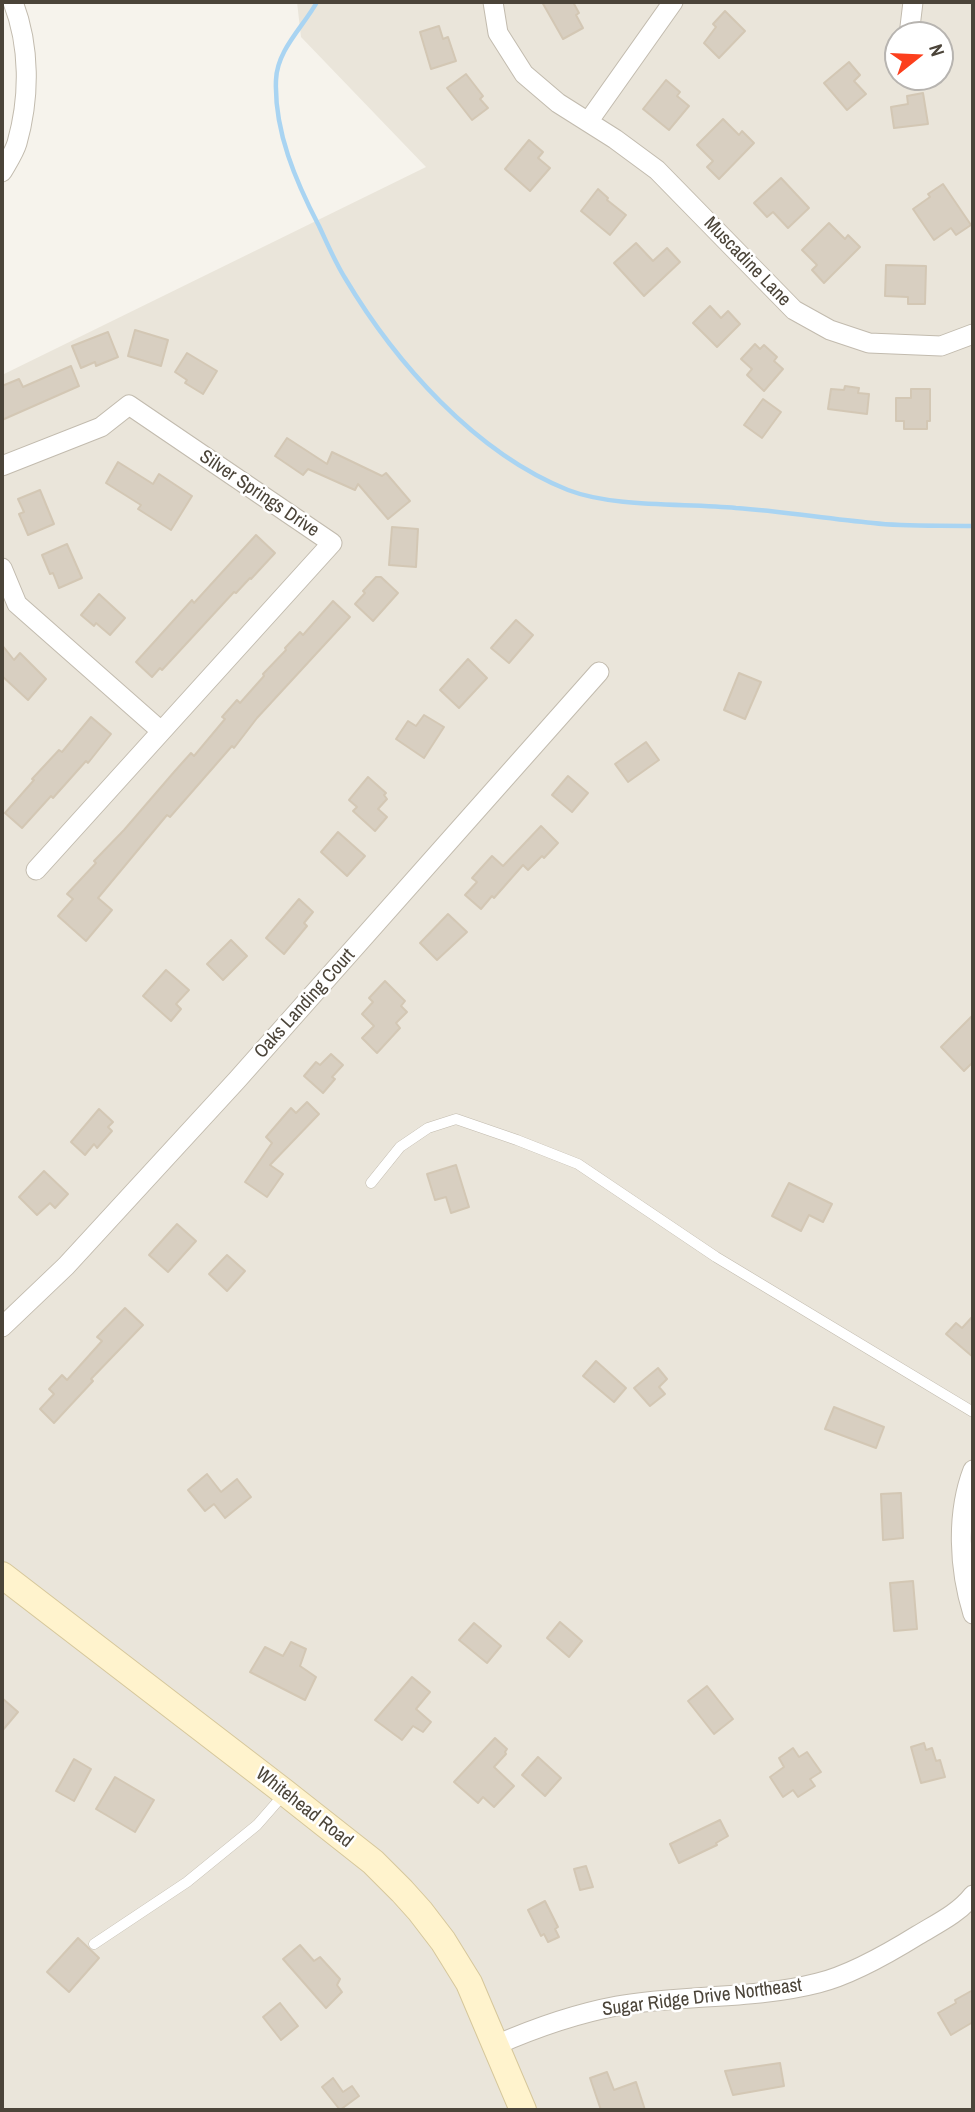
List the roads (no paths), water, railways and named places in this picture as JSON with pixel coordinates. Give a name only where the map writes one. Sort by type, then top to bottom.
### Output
[{"type":"street","points":[[2,172],[17,145],[27,86],[22,29],[13,2]]},
{"type":"street","name":"Muscadine Lane","points":[[493,2],[498,33],[524,75],[558,103],[657,170],[794,310],[830,330],[869,343],[941,346],[973,334]]},
{"type":"street","points":[[588,122],[673,2]]},
{"type":"street","points":[[911,21],[913,2]]},
{"type":"street","name":"Silver Springs Drive","points":[[2,467],[101,427],[129,405],[332,543],[36,870]]},
{"type":"street","points":[[2,568],[18,604],[161,731]]},
{"type":"street","name":"Oaks Landing Court","points":[[2,1327],[66,1266],[237,1080],[599,672]]},
{"type":"street","points":[[973,1470],[968,1484],[961,1529],[967,1595],[973,1614]]},
{"type":"street","name":"Whitehead Road","points":[[2,1575],[373,1862],[420,1911],[443,1941],[469,1983],[523,2110]]},
{"type":"street","name":"Sugar Ridge Drive Northeast","points":[[496,2045],[566,2017],[619,2005],[780,1990],[818,1983],[894,1950],[963,1908],[973,1895]]},
{"type":"lane","points":[[371,1183],[400,1147],[428,1128],[456,1119],[517,1140],[578,1164],[716,1258],[973,1412]]},
{"type":"lane","points":[[94,1944],[187,1882],[257,1825],[278,1801],[283,1791]]},
{"type":"waterway","points":[[317,2],[286,49],[277,69],[276,99],[288,156],[334,259],[365,310],[413,372],[440,402],[470,429],[534,474],[568,490],[607,500],[753,509],[885,524],[973,526]]}]
